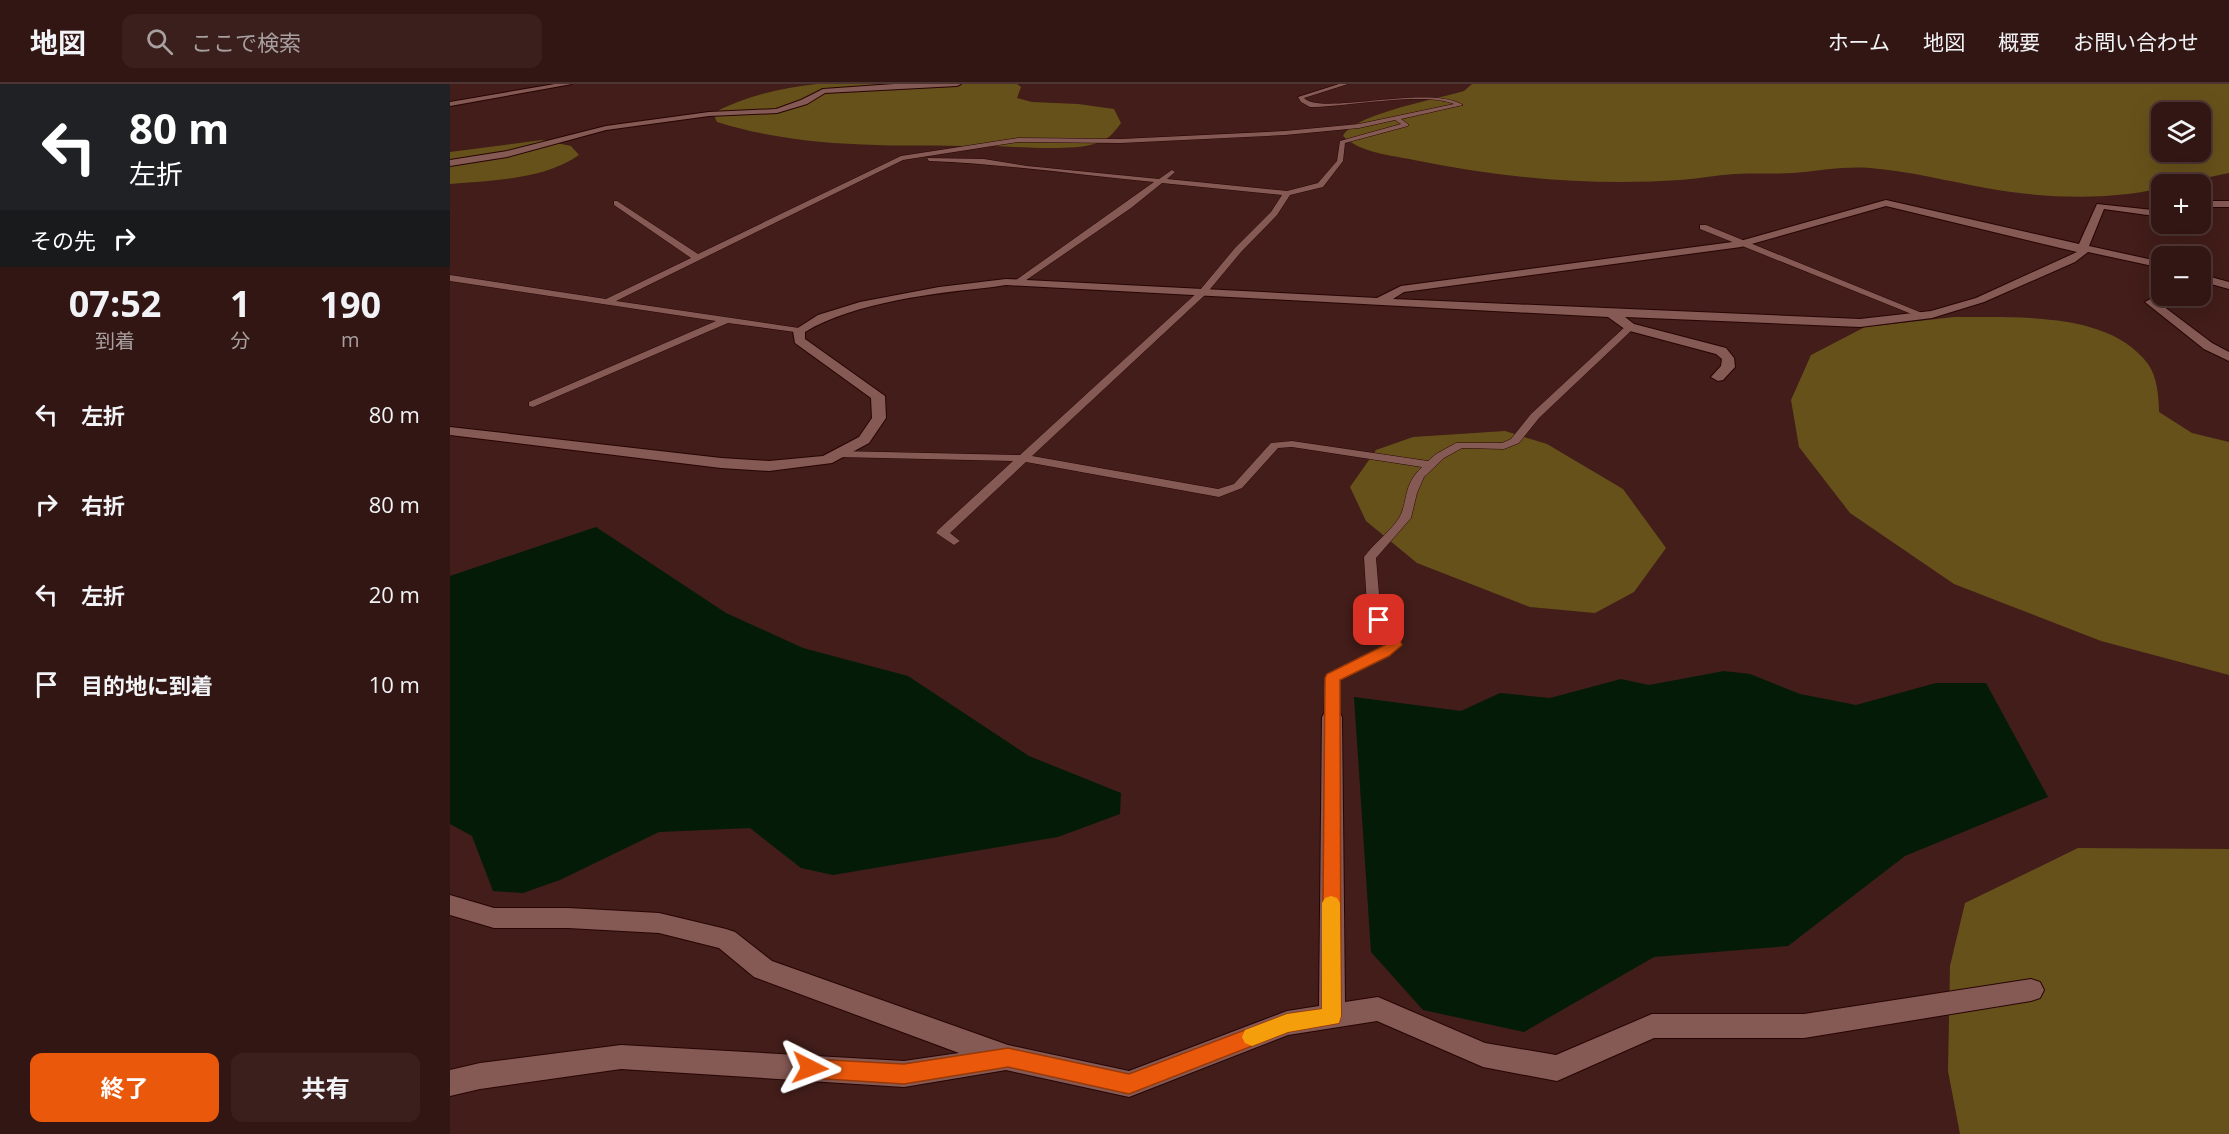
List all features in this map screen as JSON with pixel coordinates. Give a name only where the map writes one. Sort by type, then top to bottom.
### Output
[{"type":"street","points":[[450,104],[568,84]]},
{"type":"street","points":[[450,163],[507,154],[606,128],[709,114],[777,111],[804,102],[823,91],[844,88],[957,84]]},
{"type":"street","points":[[1381,301],[1401,289],[1741,244],[1886,203],[2151,263]]},
{"type":"street","points":[[2211,204],[2229,204]]},
{"type":"street","points":[[450,430],[721,463],[769,466],[827,460],[864,440],[879,417],[878,396],[799,340],[799,331],[815,320],[851,308],[962,286],[1019,282],[1611,314],[1860,323],[1922,315],[1980,300],[2072,260],[2082,253],[2100,206],[2151,213]]},
{"type":"street","points":[[2211,277],[2229,277]]},
{"type":"street","points":[[2211,280],[2229,286]]},
{"type":"street","points":[[2156,306],[2208,346],[2229,357]]},
{"type":"street","points":[[1611,314],[1630,327],[1721,351],[1728,358],[1728,367],[1718,378]]},
{"type":"street","points":[[1332,717],[1332,1016]]},
{"type":"street","points":[[450,905],[494,918],[568,918],[659,923],[726,939],[763,969],[1008,1058],[1129,1084],[1287,1023],[1378,1009],[1483,1055],[1557,1068],[1652,1026],[1803,1026],[2031,990]]},
{"type":"street","points":[[450,1083],[480,1076],[621,1057],[904,1074],[1008,1058]]},
{"type":"lane","points":[[608,302],[696,256],[901,158],[1018,140],[1120,141],[1285,134],[1359,126],[1460,105],[1448,99],[1428,98],[1310,105],[1301,97],[1345,84]]},
{"type":"lane","points":[[915,156],[930,159],[984,161],[1158,182],[1287,193],[1320,185],[1340,161],[1342,142],[1406,125],[1395,118]]},
{"type":"lane","points":[[1019,282],[1128,206],[1172,172]]},
{"type":"lane","points":[[954,542],[942,533],[1203,292],[1238,250],[1274,213],[1287,193]]},
{"type":"lane","points":[[618,203],[696,256]]},
{"type":"lane","points":[[1703,227],[1922,315]]},
{"type":"lane","points":[[450,278],[799,331]]},
{"type":"lane","points":[[533,404],[729,320]]},
{"type":"lane","points":[[1332,717],[1332,678],[1384,653],[1395,645],[1391,633],[1379,620],[1372,594],[1370,557],[1404,518],[1419,476],[1440,456],[1460,445],[1504,446],[1515,441],[1535,416],[1630,327]]},
{"type":"lane","points":[[838,454],[1023,458],[1219,493],[1238,486],[1275,445],[1292,444],[1431,465]]},
{"type":"shaded area","points":[[817,84],[1017,84],[1021,87],[1017,98],[1032,102],[1078,104],[1114,109],[1121,123],[1103,141],[1084,146],[1045,148],[888,145],[819,142],[751,131],[717,122],[713,113],[764,94]]},
{"type":"shaded area","points":[[1472,84],[2229,84],[2229,173],[2211,177],[2211,174],[2151,174],[2151,190],[2119,195],[2074,197],[2028,194],[1899,171],[1860,168],[1793,173],[1734,174],[1647,182],[1580,181],[1513,176],[1447,166],[1367,150],[1343,136],[1350,128],[1363,121],[1417,103],[1464,91]]},
{"type":"shaded area","points":[[542,140],[571,146],[579,155],[550,170],[534,174],[500,180],[450,184],[450,152]]},
{"type":"shaded area","points":[[1954,317],[2031,318],[2059,321],[2110,334],[2131,347],[2148,364],[2158,394],[2159,412],[2192,433],[2229,442],[2229,675],[2101,641],[1954,584],[1850,513],[1799,447],[1791,400],[1811,355],[1865,327]]},
{"type":"shaded area","points":[[1505,431],[1547,444],[1623,489],[1666,548],[1634,592],[1595,613],[1530,607],[1417,563],[1366,521],[1350,487],[1376,450],[1413,437]]},
{"type":"shaded area","points":[[596,527],[726,613],[803,648],[908,676],[1029,756],[1121,793],[1120,814],[1058,837],[833,875],[801,868],[750,828],[659,832],[560,880],[523,893],[493,891],[472,836],[450,824],[450,576]]},
{"type":"shaded area","points":[[1724,671],[1750,674],[1800,694],[1856,705],[1936,683],[1986,683],[2048,797],[1905,856],[1788,946],[1654,957],[1524,1032],[1423,1010],[1371,952],[1354,697],[1461,711],[1500,693],[1550,698],[1621,679],[1649,685]]},
{"type":"shaded area","points":[[2078,848],[2229,849],[2229,1134],[1960,1134],[1948,1071],[1950,966],[1965,903]]},
{"type":"slow traffic","points":[[1252,1037],[1287,1023],[1332,1016],[1331,903]]},
{"type":"route","points":[[810,1068],[904,1074],[1008,1058],[1129,1084],[1287,1023],[1332,1016],[1332,678],[1384,653],[1395,645],[1391,633],[1379,620]]}]
